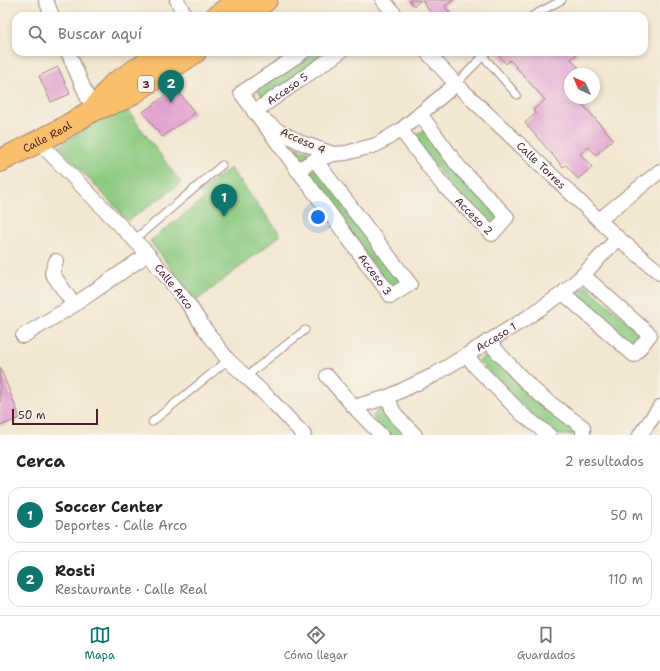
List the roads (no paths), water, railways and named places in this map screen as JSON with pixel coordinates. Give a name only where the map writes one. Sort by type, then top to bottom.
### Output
[{"type":"main road","points":[[223,12],[240,0]]},
{"type":"main road","points":[[250,12],[266,0]]},
{"type":"main road","name":"Calle Real","points":[[93,110],[114,84],[158,56]]},
{"type":"main road","name":"Calle Real","points":[[0,161],[39,142],[93,110],[125,98],[189,56]]},
{"type":"street","points":[[46,0],[50,12]]},
{"type":"street","points":[[177,0],[183,12]]},
{"type":"street","points":[[382,0],[392,12]]},
{"type":"street","points":[[70,56],[93,110]]},
{"type":"street","name":"Acceso 5","points":[[240,94],[297,56]]},
{"type":"street","name":"Acceso 5","points":[[254,112],[334,56]]},
{"type":"street","name":"Calle Torres","points":[[431,56],[456,84],[618,238],[660,273]]},
{"type":"street","points":[[298,170],[316,160],[334,154],[346,153],[376,145],[401,130],[456,84]]},
{"type":"street","name":"Acceso 4","points":[[240,94],[298,170]]},
{"type":"street","name":"Acceso 4","points":[[254,112],[277,130],[302,143],[334,154]]},
{"type":"street","name":"Acceso 2","points":[[401,130],[442,184],[492,234],[507,217],[459,167],[420,114]]},
{"type":"street","name":"Calle Arco","points":[[39,142],[148,254],[187,302],[228,360],[268,397],[304,435]]},
{"type":"street","name":"Acceso 3","points":[[298,170],[391,296],[410,284],[316,160]]},
{"type":"street","points":[[599,220],[660,171]]},
{"type":"street","name":"Acceso 1","points":[[354,407],[388,397],[434,375],[525,319],[562,293],[583,275],[618,238]]},
{"type":"street","points":[[23,336],[74,305],[148,254]]},
{"type":"street","points":[[56,261],[52,273],[74,305]]},
{"type":"street","points":[[562,293],[634,355],[650,335],[583,275]]},
{"type":"street","points":[[488,342],[534,390],[559,411],[583,427],[583,435]]},
{"type":"street","points":[[467,355],[475,366],[522,414],[548,435]]},
{"type":"street","points":[[327,376],[381,435]]},
{"type":"street","points":[[388,397],[393,411],[398,419],[416,435]]},
{"type":"street","points":[[640,435],[660,407]]},
{"type":"lane","points":[[540,12],[562,0]]},
{"type":"lane","points":[[456,84],[483,56]]},
{"type":"lane","points":[[487,56],[517,95]]},
{"type":"lane","points":[[134,240],[222,165]]},
{"type":"lane","points":[[246,377],[305,330]]},
{"type":"lane","points":[[152,422],[228,360]]},
{"type":"place","name":"Rosti","points":[[171,103]]},
{"type":"place","name":"Soccer Center","points":[[224,217]]}]
